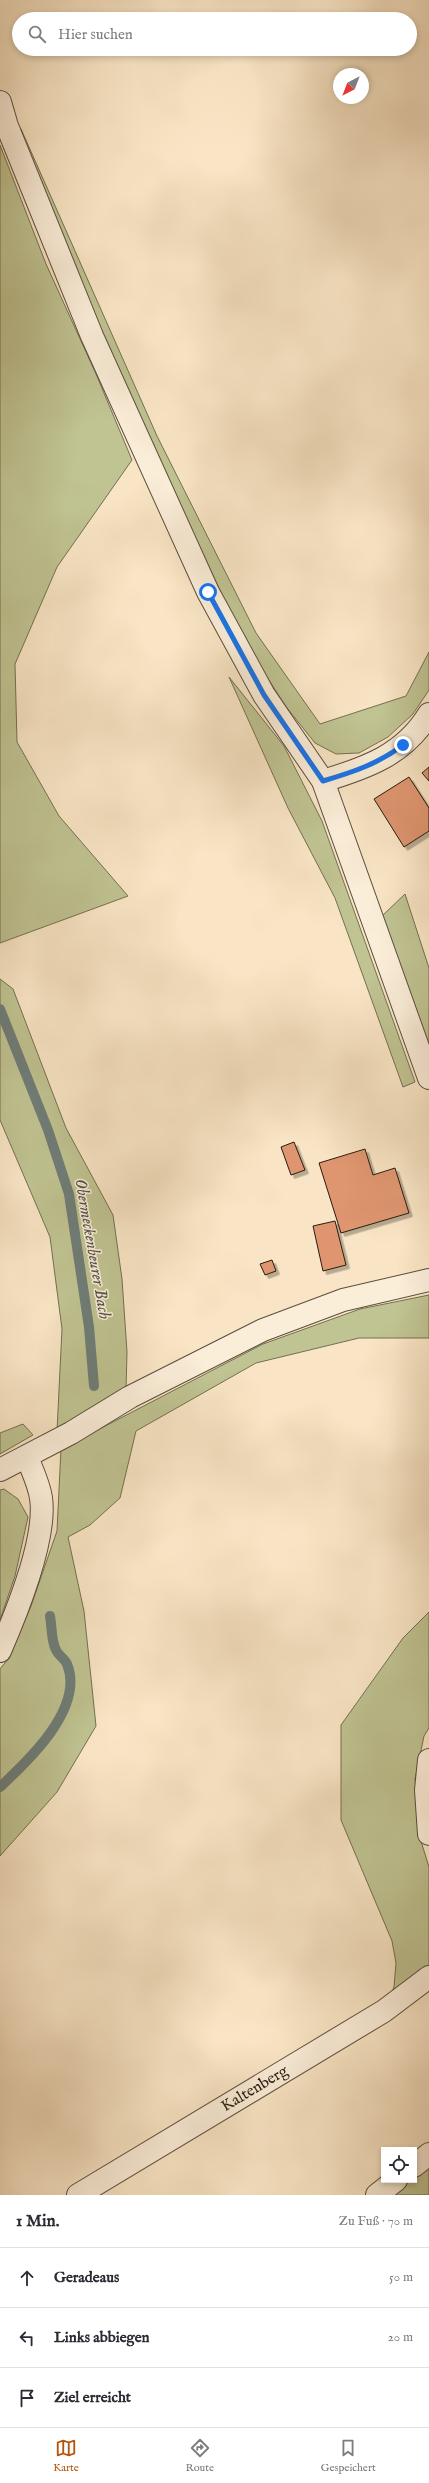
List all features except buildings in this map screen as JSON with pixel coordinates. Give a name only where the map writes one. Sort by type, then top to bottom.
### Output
[{"type":"street","points":[[0,102],[12,140],[90,329],[208,592],[264,695],[323,781],[429,1078]]},
{"type":"street","points":[[323,781],[365,769],[388,756],[408,739],[429,714]]},
{"type":"street","points":[[0,1470],[27,1457],[130,1397],[263,1330],[343,1300],[429,1280]]},
{"type":"street","points":[[0,1651],[22,1602],[39,1529],[41,1498],[27,1457]]},
{"type":"street","points":[[429,1760],[426,1790],[429,1834]]},
{"type":"street","name":"Kaltenberg","points":[[78,2195],[384,2011],[429,1977]]},
{"type":"street","points":[[417,2164],[429,2154]]},
{"type":"street","points":[[377,2195],[392,2183]]},
{"type":"green space","points":[[21,129],[157,436],[256,633],[320,724],[406,696],[429,652],[429,690],[413,714],[388,737],[359,753],[336,754],[315,743],[287,708],[246,645],[141,424],[41,189]]},
{"type":"green space","points":[[0,145],[46,264],[96,374],[132,460],[57,567],[15,664],[17,742],[59,816],[128,896],[0,943]]},
{"type":"green space","points":[[229,677],[284,746],[322,821],[415,1082],[403,1087],[335,898],[288,808]]},
{"type":"green space","points":[[405,894],[429,968],[429,1053],[382,916]]},
{"type":"green space","points":[[0,979],[13,989],[66,1128],[113,1215],[122,1279],[127,1352],[126,1390],[57,1431],[62,1329],[50,1237],[0,1120]]},
{"type":"green space","points":[[429,1295],[429,1338],[359,1338],[256,1363],[136,1431],[120,1498],[90,1525],[68,1537],[84,1611],[96,1726],[57,1792],[0,1856],[0,1669],[9,1658],[31,1606],[57,1531],[61,1449],[263,1344],[360,1309]]},
{"type":"green space","points":[[23,1424],[33,1435],[0,1454],[0,1433]]},
{"type":"green space","points":[[4,1489],[18,1499],[28,1517],[15,1576],[0,1620],[0,1490]]},
{"type":"green space","points":[[429,1612],[429,1728],[424,1736],[415,1779],[420,1838],[429,1867],[429,1977],[384,2011],[394,1987],[396,1963],[392,1941],[341,1820],[341,1725],[403,1638]]},
{"type":"green space","points":[[429,2154],[429,2195],[377,2195],[392,2183],[417,2183],[417,2164]]},
{"type":"waterway","name":"Obermeckenbeurer Bach","points":[[0,1009],[48,1130],[69,1194],[89,1327],[94,1386]]},
{"type":"waterway","name":"Obermeckenbeurer Bach","points":[[0,1787],[25,1763],[51,1732],[61,1715],[68,1698],[70,1681],[67,1664],[54,1646],[50,1616]]},
{"type":"route","points":[[208,592],[264,695],[323,781],[365,769],[388,756],[403,745]]}]
